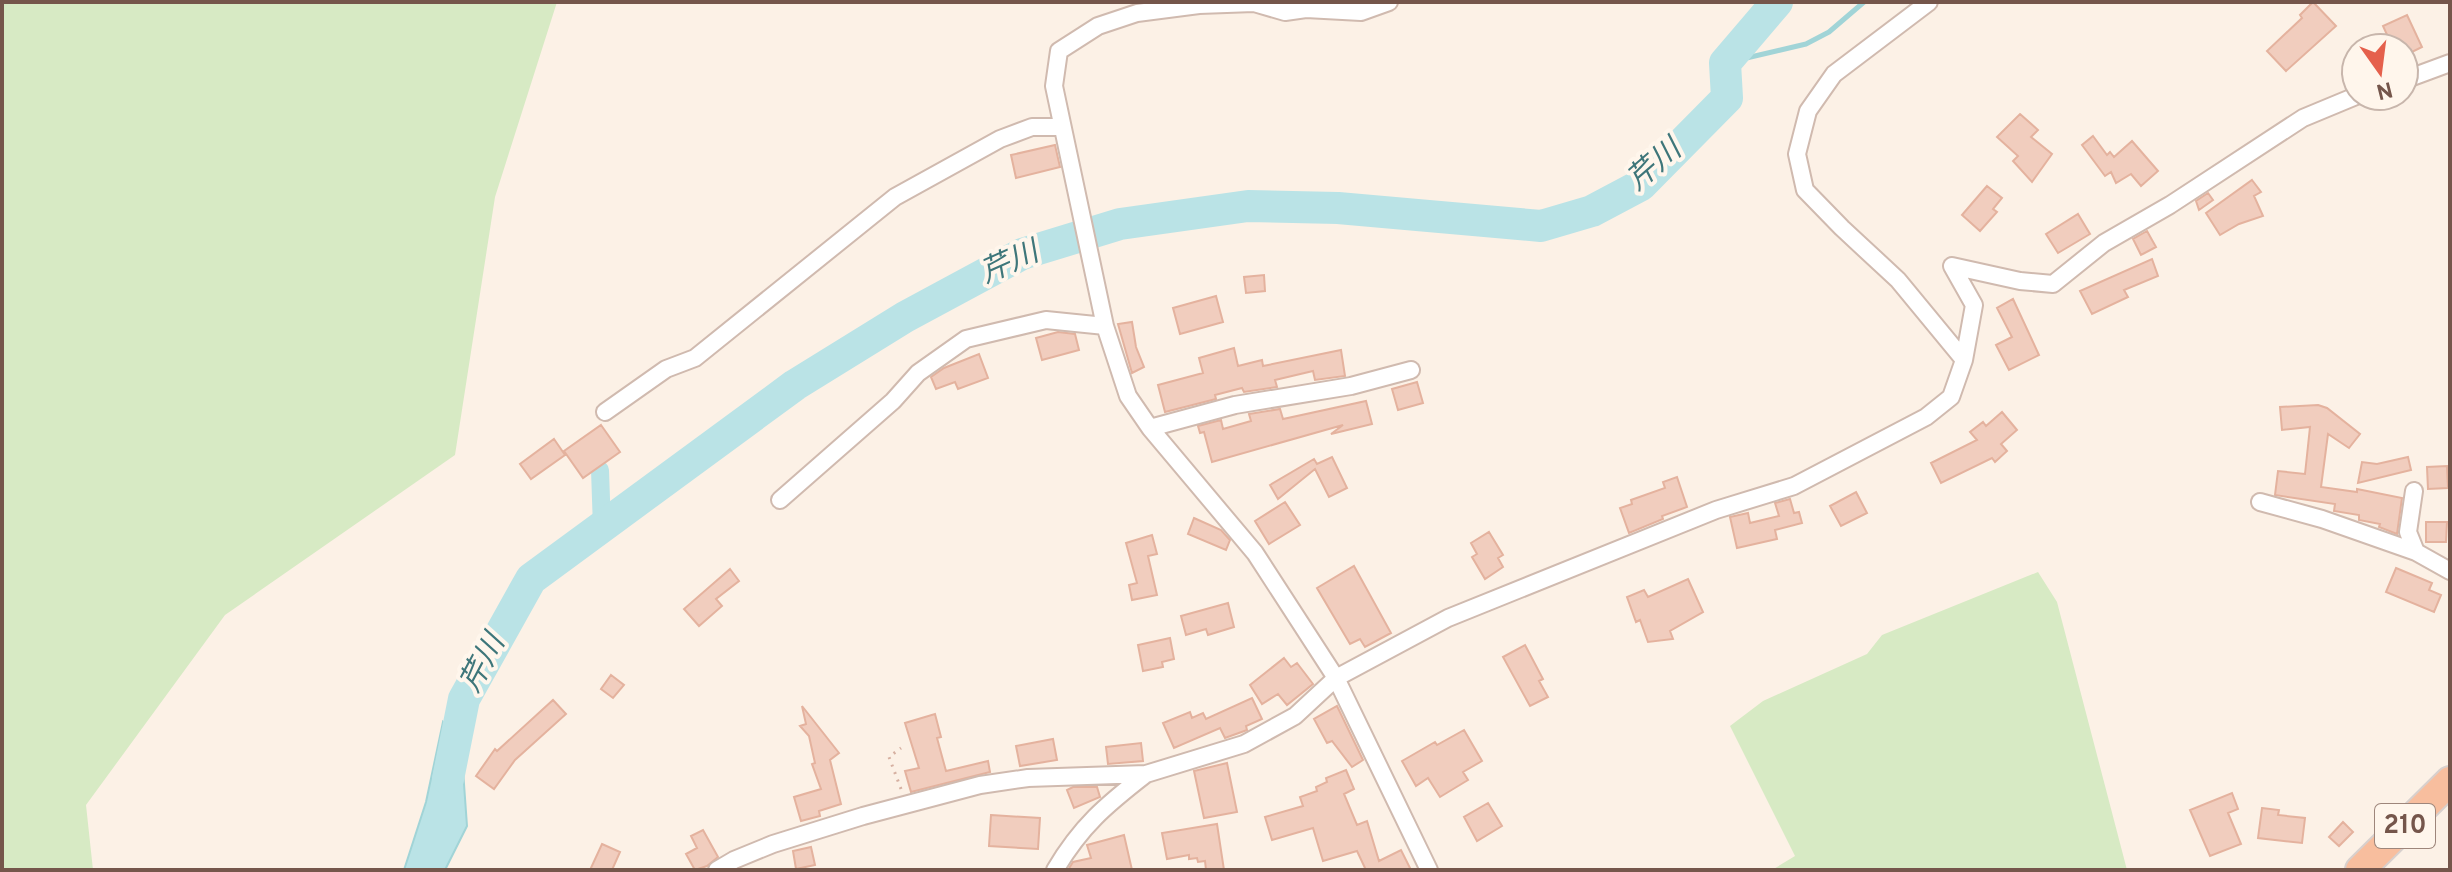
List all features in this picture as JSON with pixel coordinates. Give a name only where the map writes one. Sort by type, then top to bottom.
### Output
[{"type":"highway","name":"210","points":[[2360,870],[2450,781]]},
{"type":"street","points":[[1389,2],[1361,12],[1306,9],[1285,12],[1254,3],[1199,5],[1137,13],[1098,26],[1059,51],[1054,86],[1060,127],[1105,326],[1128,396],[1150,428],[1255,553],[1336,678],[1429,870]]},
{"type":"street","points":[[1929,2],[1834,74],[1808,111],[1797,154],[1805,190],[1898,280],[1964,360]]},
{"type":"street","points":[[2420,74],[2450,63]]},
{"type":"street","points":[[717,870],[773,844],[980,785],[1028,778],[1146,774],[1244,744],[1295,716],[1336,678],[1448,618],[1716,510],[1794,486],[1926,417],[1951,397],[1964,360],[1974,305],[1952,266],[2020,281],[2053,284],[2104,243],[2170,205],[2303,118],[2340,103]]},
{"type":"street","points":[[605,412],[666,369],[695,358],[895,197],[1000,139],[1032,127],[1060,127]]},
{"type":"street","points":[[780,500],[893,401],[918,373],[966,339],[1046,320],[1105,326]]},
{"type":"street","points":[[1150,428],[1235,405],[1351,386],[1411,370]]},
{"type":"street","points":[[2414,491],[2408,532],[2416,552]]},
{"type":"street","points":[[2260,502],[2322,519],[2416,552],[2450,571]]},
{"type":"street","points":[[1055,870],[1073,840],[1103,808],[1146,774]]},
{"type":"path","points":[[901,748],[889,757],[906,804]]},
{"type":"green space","points":[[2,2],[557,2],[495,197],[455,455],[225,615],[86,805],[93,870],[2,870]]},
{"type":"green space","points":[[2038,572],[2057,602],[2127,870],[1772,870],[1795,856],[1730,726],[1763,701],[1867,654],[1882,635]]},
{"type":"water","points":[[443,722],[461,742],[467,826],[445,870],[404,870],[426,802]]},
{"type":"building","points":[[2313,2],[2336,26],[2286,71],[2267,51],[2302,18],[2300,15]]},
{"type":"building","points":[[2407,15],[2415,32],[2386,32],[2383,26]]},
{"type":"building","points":[[2020,114],[2038,130],[2031,137],[2052,154],[2032,182],[2013,161],[2018,156],[1997,137]]},
{"type":"building","points":[[2093,136],[2107,155],[2110,152],[2114,157],[2132,141],[2158,171],[2141,186],[2131,174],[2116,183],[2111,172],[2105,176],[2082,145]]},
{"type":"building","points":[[1055,145],[1060,167],[1016,178],[1011,155]]},
{"type":"building","points":[[2252,180],[2261,192],[2254,196],[2263,216],[2220,235],[2206,213]]},
{"type":"building","points":[[1987,186],[2002,198],[1993,209],[1997,212],[1980,231],[1962,215]]},
{"type":"building","points":[[2208,193],[2213,200],[2199,210],[2196,201]]},
{"type":"building","points":[[2078,214],[2090,234],[2058,253],[2046,234]]},
{"type":"building","points":[[2147,231],[2156,247],[2141,255],[2133,239]]},
{"type":"building","points":[[2152,259],[2158,276],[2124,290],[2128,297],[2092,314],[2080,291]]},
{"type":"building","points":[[1264,275],[1265,291],[1246,293],[1244,277]]},
{"type":"building","points":[[1216,296],[1223,322],[1180,334],[1173,308]]},
{"type":"building","points":[[2013,299],[2039,355],[2009,370],[1996,345],[2012,337],[1997,308]]},
{"type":"building","points":[[1132,322],[1136,347],[1144,367],[1132,373],[1118,324]]},
{"type":"building","points":[[1058,332],[1075,334],[1079,350],[1042,360],[1036,338]]},
{"type":"building","points":[[1234,348],[1238,366],[1262,360],[1263,366],[1341,350],[1345,376],[1315,380],[1313,371],[1275,380],[1277,387],[1244,392],[1242,388],[1215,395],[1216,399],[1165,412],[1158,385],[1203,373],[1199,358]]},
{"type":"building","points":[[979,354],[988,378],[958,389],[955,382],[936,389],[931,377],[944,368]]},
{"type":"building","points":[[1417,382],[1423,403],[1398,410],[1392,389]]},
{"type":"building","points":[[1366,401],[1372,424],[1331,434],[1343,425],[1212,462],[1204,432],[1200,433],[1198,426],[1221,420],[1223,429],[1251,421],[1249,414],[1280,409],[1283,419]]},
{"type":"building","points":[[2318,405],[2327,408],[2360,434],[2349,448],[2328,434],[2321,487],[2357,492],[2357,489],[2402,498],[2397,534],[2379,527],[2380,524],[2359,520],[2359,515],[2334,511],[2335,504],[2275,495],[2278,471],[2305,474],[2310,427],[2282,430],[2280,407]]},
{"type":"building","points":[[2002,412],[2017,430],[2001,444],[2007,451],[1995,462],[1992,458],[1941,483],[1931,463],[1977,440],[1970,432],[1983,422],[1986,426]]},
{"type":"building","points":[[601,425],[620,452],[583,478],[564,451]]},
{"type":"building","points":[[554,439],[565,455],[531,479],[520,464]]},
{"type":"building","points":[[1332,457],[1347,488],[1329,497],[1315,469],[1278,499],[1270,485],[1314,459],[1317,464]]},
{"type":"building","points":[[2408,457],[2411,470],[2358,483],[2362,462],[2377,464]]},
{"type":"building","points":[[2447,466],[2448,488],[2428,489],[2427,467]]},
{"type":"building","points":[[1677,477],[1687,507],[1629,533],[1620,508],[1632,504],[1631,500],[1665,488],[1663,482]]},
{"type":"building","points":[[1856,492],[1867,513],[1841,526],[1830,506]]},
{"type":"building","points":[[1790,499],[1794,513],[1799,512],[1802,523],[1775,530],[1777,539],[1737,548],[1730,517],[1748,513],[1750,523],[1779,516],[1775,503]]},
{"type":"building","points":[[1285,502],[1300,525],[1269,544],[1255,521]]},
{"type":"building","points":[[1194,518],[1221,530],[1230,540],[1226,550],[1188,534]]},
{"type":"building","points":[[2426,522],[2447,522],[2446,542],[2426,542]]},
{"type":"building","points":[[1489,532],[1503,555],[1498,558],[1503,567],[1485,579],[1472,557],[1477,554],[1471,543]]},
{"type":"building","points":[[1152,535],[1157,554],[1148,556],[1157,595],[1132,600],[1129,585],[1137,583],[1126,543]]},
{"type":"building","points":[[1354,566],[1391,633],[1365,647],[1360,639],[1350,644],[1317,588]]},
{"type":"building","points":[[2396,568],[2432,583],[2429,590],[2441,595],[2434,612],[2386,592]]},
{"type":"building","points":[[730,569],[739,581],[716,599],[722,606],[699,626],[684,609]]},
{"type":"building","points":[[1688,579],[1703,612],[1670,631],[1673,639],[1648,642],[1640,620],[1636,622],[1627,597],[1644,590],[1648,597]]},
{"type":"building","points":[[1228,603],[1234,627],[1208,635],[1206,629],[1186,635],[1181,616]]},
{"type":"building","points":[[1170,638],[1174,659],[1162,662],[1163,667],[1143,671],[1138,645]]},
{"type":"building","points":[[1525,645],[1543,679],[1539,681],[1548,697],[1530,706],[1503,657]]},
{"type":"building","points":[[1284,658],[1291,667],[1297,663],[1313,684],[1287,705],[1278,694],[1262,704],[1250,685]]},
{"type":"building","points":[[611,675],[624,685],[613,698],[601,689]]},
{"type":"building","points":[[1252,698],[1262,719],[1246,726],[1247,730],[1225,738],[1220,728],[1174,748],[1163,723],[1190,712],[1192,718],[1203,713],[1206,719]]},
{"type":"building","points":[[553,700],[566,714],[515,760],[494,789],[476,776],[495,749],[497,751]]},
{"type":"building","points":[[802,706],[839,753],[830,760],[841,804],[819,811],[820,816],[801,821],[794,797],[821,789],[812,764],[815,763],[809,736],[800,726],[806,724]]},
{"type":"building","points":[[1337,706],[1363,760],[1352,767],[1332,741],[1327,743],[1314,719]]},
{"type":"building","points":[[935,714],[941,737],[937,738],[946,771],[988,761],[990,772],[911,792],[905,771],[919,768],[905,723]]},
{"type":"building","points":[[1464,730],[1482,761],[1463,772],[1468,780],[1440,797],[1428,778],[1416,786],[1402,761]]},
{"type":"building","points":[[1053,739],[1057,760],[1020,766],[1016,746]]},
{"type":"building","points":[[1141,743],[1143,761],[1108,764],[1106,747]]},
{"type":"building","points":[[1227,763],[1237,812],[1204,818],[1194,771]]},
{"type":"building","points":[[1346,770],[1354,789],[1344,794],[1357,825],[1367,821],[1379,861],[1401,850],[1411,870],[1362,870],[1365,868],[1357,851],[1323,861],[1313,828],[1272,840],[1265,817],[1303,806],[1300,797],[1317,791],[1316,787],[1327,782],[1326,778]]},
{"type":"building","points":[[1097,787],[1100,797],[1074,808],[1067,790]]},
{"type":"building","points":[[2232,793],[2238,809],[2228,813],[2241,844],[2210,856],[2190,810]]},
{"type":"building","points":[[1488,803],[1502,826],[1477,841],[1464,817]]},
{"type":"building","points":[[2262,808],[2279,810],[2278,815],[2305,818],[2302,843],[2258,838]]},
{"type":"building","points":[[991,815],[1040,818],[1038,849],[989,846]]},
{"type":"building","points":[[2343,822],[2353,832],[2339,846],[2329,837]]},
{"type":"building","points":[[1217,824],[1224,870],[1206,870],[1205,861],[1189,859],[1189,855],[1167,859],[1162,833]]},
{"type":"building","points":[[703,830],[718,857],[707,866],[695,870],[686,854],[697,848],[691,836]]},
{"type":"building","points":[[1124,835],[1132,870],[1068,870],[1073,862],[1091,858],[1087,845]]},
{"type":"building","points":[[602,844],[620,852],[612,870],[590,870]]},
{"type":"building","points":[[811,847],[815,865],[796,869],[793,851]]},
{"type":"waterway","name":"芹川","points":[[448,779],[464,699],[531,579],[795,385],[905,317],[1022,254],[1120,224],[1248,206],[1338,208],[1541,226],[1592,211],[1641,185],[1727,98],[1725,63],[1777,2]]},
{"type":"waterway","points":[[1725,63],[1806,44],[1829,32],[1864,2]]},
{"type":"waterway","points":[[600,470],[602,528]]}]
